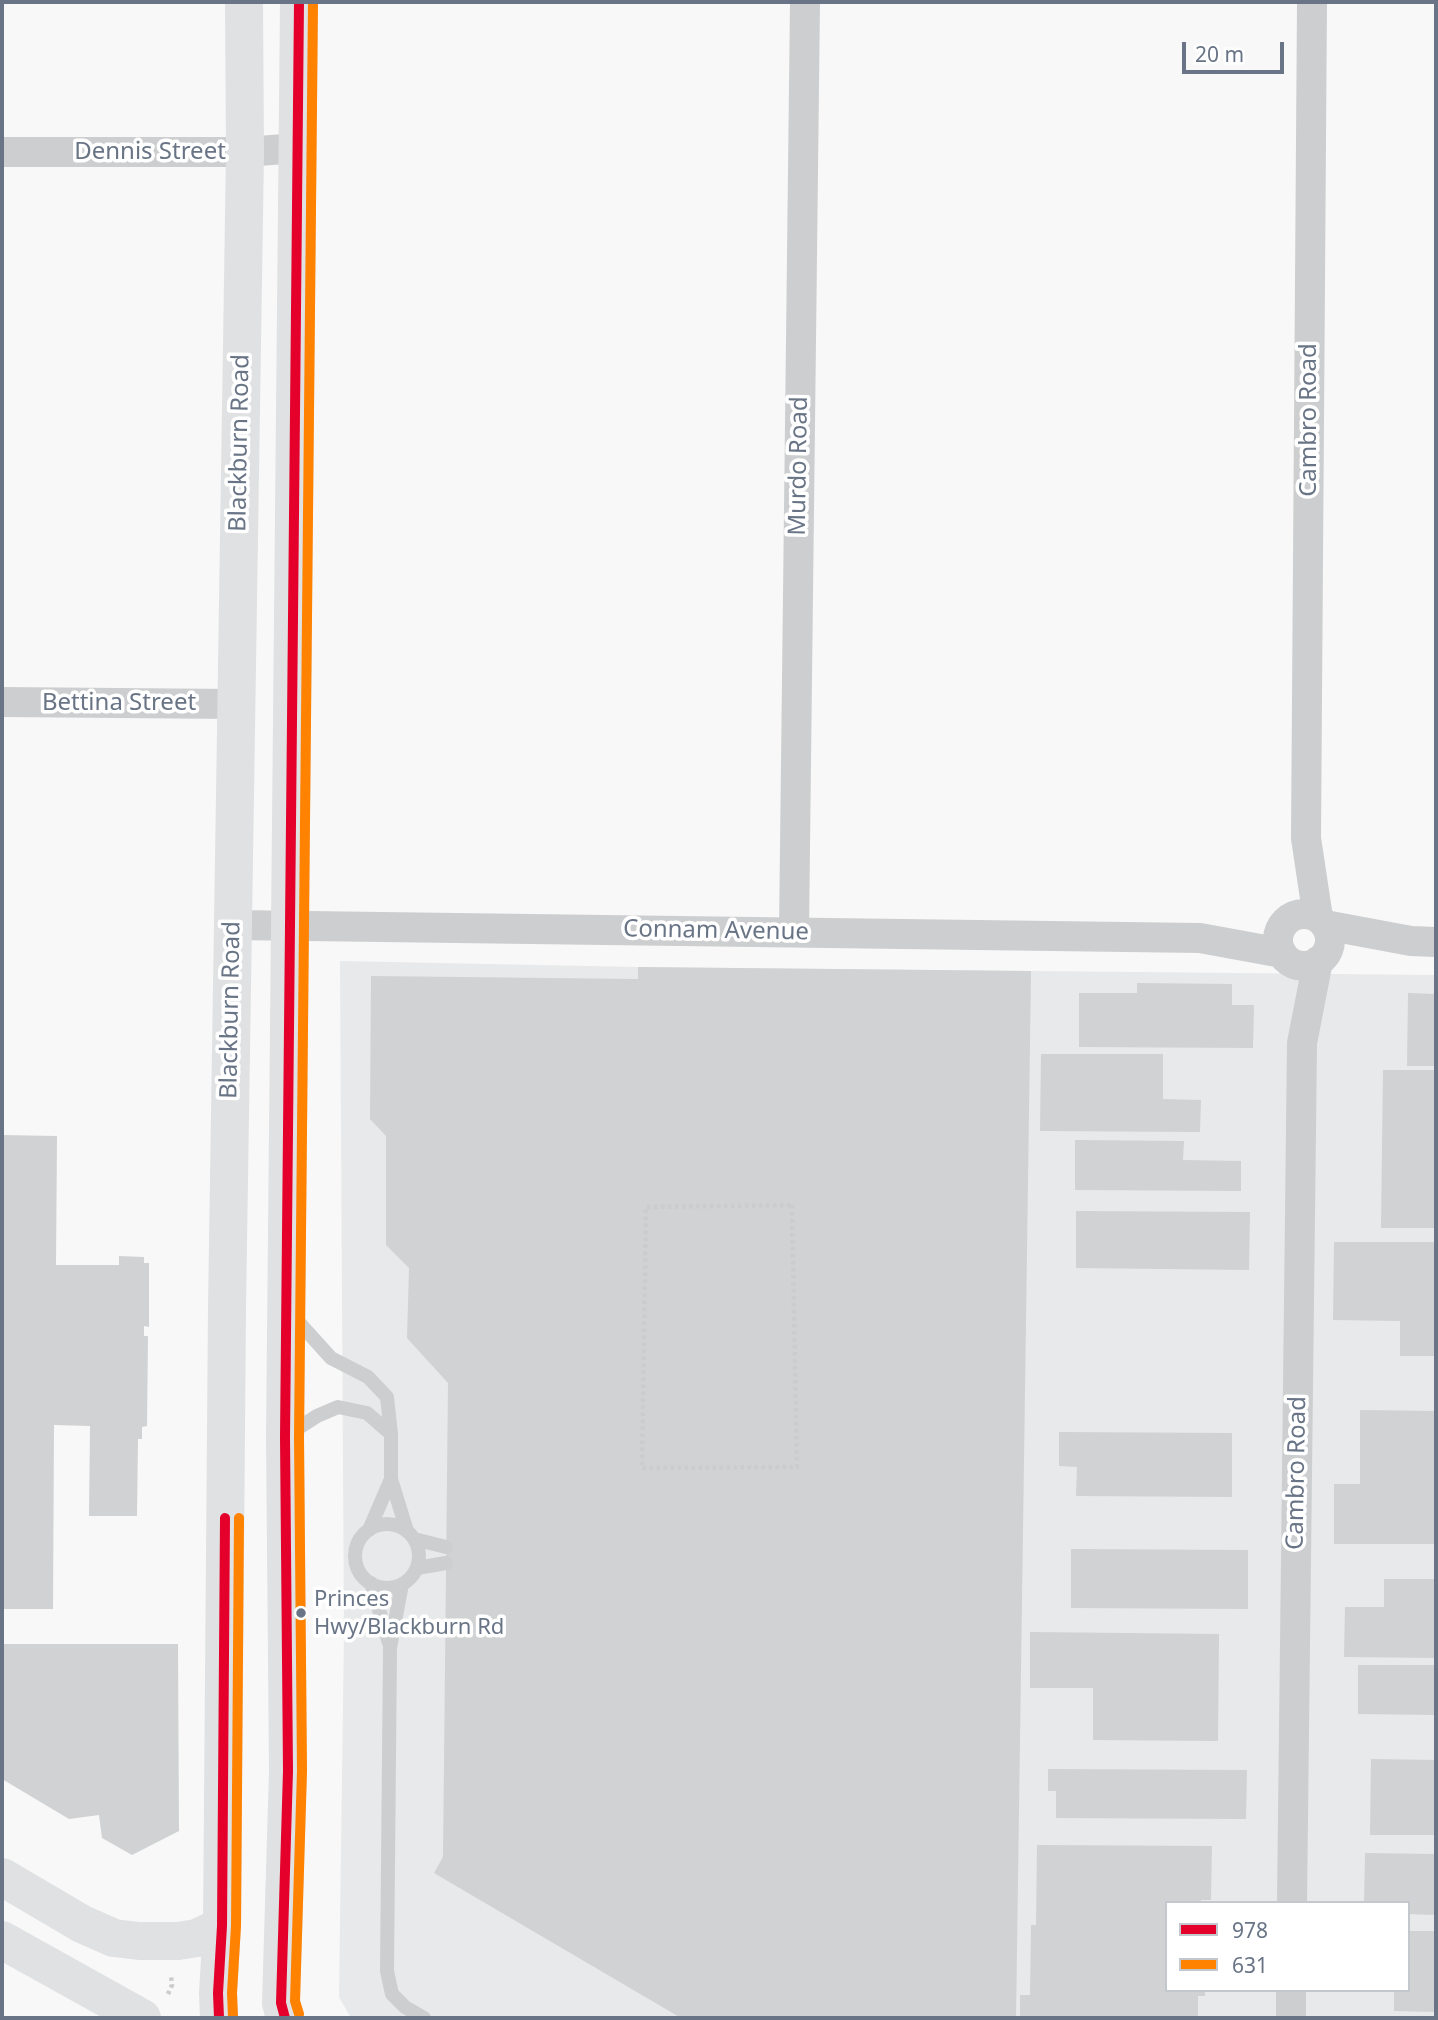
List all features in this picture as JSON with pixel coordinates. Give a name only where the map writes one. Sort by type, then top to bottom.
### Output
[{"type":"main road","name":"Blackburn Road","points":[[219,2018],[245,152],[244,2]]},
{"type":"main road","points":[[278,2013],[288,1771],[285,1437],[299,2]]},
{"type":"main road","points":[[2,1877],[82,1924],[114,1938],[178,1941],[197,1938],[222,1926]]},
{"type":"main road","points":[[2,1940],[155,2007]]},
{"type":"street","name":"Murdo Road","points":[[794,931],[804,2]]},
{"type":"street","name":"Cambro Road","points":[[1305,920],[1312,2]]},
{"type":"street","name":"Dennis Street","points":[[2,152],[245,152],[298,148]]},
{"type":"street","name":"Bettina Street","points":[[2,702],[236,704]]},
{"type":"street","name":"Connam Avenue","points":[[233,926],[1200,938],[1305,920],[1424,942]]},
{"type":"street","points":[[1305,920],[1330,941],[1321,959],[1302,965],[1284,956],[1278,937],[1305,920]]},
{"type":"street","name":"Connam Avenue","points":[[1200,938],[1284,956]]},
{"type":"street","name":"Connam Avenue","points":[[1321,959],[1424,942]]},
{"type":"street","name":"Cambro Road","points":[[1284,956],[1303,1043]]},
{"type":"street","name":"Cambro Road","points":[[1292,1901],[1303,1043],[1321,959]]},
{"type":"street","points":[[1291,1992],[1291,2018]]},
{"type":"lane","points":[[287,1309],[331,1358],[368,1377],[387,1397],[391,1434],[391,1479],[410,1535],[418,1548],[417,1568],[411,1578],[392,1588],[371,1583]]},
{"type":"lane","points":[[285,1437],[317,1416],[338,1407],[367,1413],[391,1434]]},
{"type":"lane","points":[[390,1648],[371,1583],[357,1567],[355,1555],[391,1479]]},
{"type":"lane","points":[[369,1530],[388,1524],[410,1535],[446,1547]]},
{"type":"lane","points":[[417,1568],[446,1563]]},
{"type":"lane","points":[[402,1584],[390,1648],[387,1971],[392,1994],[405,2007],[424,2018]]},
{"type":"path","points":[[792,1205],[797,1467],[642,1468],[646,1207],[792,1205]]},
{"type":"path","points":[[155,2007],[172,1985],[170,1968]]},
{"type":"shaded area","points":[[340,961],[638,967],[1436,975],[1436,2018],[351,2018],[339,1997],[344,1632]]},
{"type":"building","points":[[638,967],[1031,971],[1016,2018],[681,2018],[434,1873],[443,1857],[448,1383],[407,1338],[409,1268],[386,1245],[386,1136],[370,1119],[371,976],[638,979]]},
{"type":"building","points":[[1137,983],[1232,984],[1232,1005],[1254,1005],[1253,1048],[1079,1047],[1079,993],[1137,993]]},
{"type":"building","points":[[1408,993],[1436,994],[1436,1066],[1407,1066]]},
{"type":"building","points":[[1041,1054],[1163,1054],[1163,1099],[1201,1100],[1200,1132],[1040,1131]]},
{"type":"building","points":[[1383,1070],[1436,1070],[1436,1228],[1381,1228]]},
{"type":"building","points":[[2,1135],[57,1136],[56,1265],[119,1265],[119,1256],[144,1257],[144,1263],[149,1263],[149,1327],[144,1326],[144,1336],[148,1336],[147,1426],[142,1427],[142,1439],[138,1439],[137,1516],[89,1516],[90,1426],[54,1425],[53,1609],[2,1609]]},
{"type":"building","points":[[1075,1140],[1184,1141],[1183,1160],[1241,1161],[1241,1191],[1075,1190]]},
{"type":"building","points":[[1076,1211],[1250,1212],[1249,1270],[1076,1268]]},
{"type":"building","points":[[1334,1242],[1436,1242],[1436,1356],[1400,1356],[1400,1321],[1333,1320]]},
{"type":"building","points":[[1360,1410],[1436,1411],[1436,1544],[1334,1544],[1334,1484],[1360,1484]]},
{"type":"building","points":[[1059,1432],[1232,1433],[1232,1497],[1076,1496],[1077,1467],[1059,1466]]},
{"type":"building","points":[[1071,1549],[1248,1550],[1248,1609],[1071,1608]]},
{"type":"building","points":[[1384,1579],[1436,1579],[1436,1658],[1344,1657],[1345,1607],[1384,1607]]},
{"type":"building","points":[[1030,1632],[1219,1634],[1218,1741],[1093,1740],[1093,1688],[1030,1688]]},
{"type":"building","points":[[2,1644],[178,1644],[179,1831],[132,1855],[102,1838],[99,1815],[69,1819],[2,1779]]},
{"type":"building","points":[[1358,1665],[1436,1665],[1436,1715],[1358,1714]]},
{"type":"building","points":[[1371,1759],[1436,1760],[1436,1835],[1370,1835]]},
{"type":"building","points":[[1048,1769],[1247,1770],[1246,1819],[1056,1818],[1056,1791],[1048,1791]]},
{"type":"building","points":[[1037,1845],[1212,1846],[1211,1900],[1165,1901],[1165,1992],[1205,1992],[1205,1996],[1198,1996],[1198,2018],[1020,2018],[1020,1995],[1030,1995],[1031,1925],[1036,1925]]},
{"type":"building","points":[[1365,1853],[1436,1854],[1436,1915],[1410,1914],[1410,1901],[1364,1901]]},
{"type":"building","points":[[1410,1931],[1436,1931],[1436,2012],[1394,2011],[1394,1992],[1410,1992]]},
{"type":"transit line","name":"978","points":[[285,2018],[281,2003],[288,1771],[285,1437],[299,2]]},
{"type":"transit line","name":"631","points":[[299,2014],[295,2001],[302,1771],[299,1437],[313,2]]},
{"type":"transit line","name":"978","points":[[219,2018],[225,1518]]},
{"type":"transit line","name":"631","points":[[233,2017],[239,1518]]},
{"type":"place","name":"Princes Hwy/Blackburn Rd","points":[[301,1613]]}]
